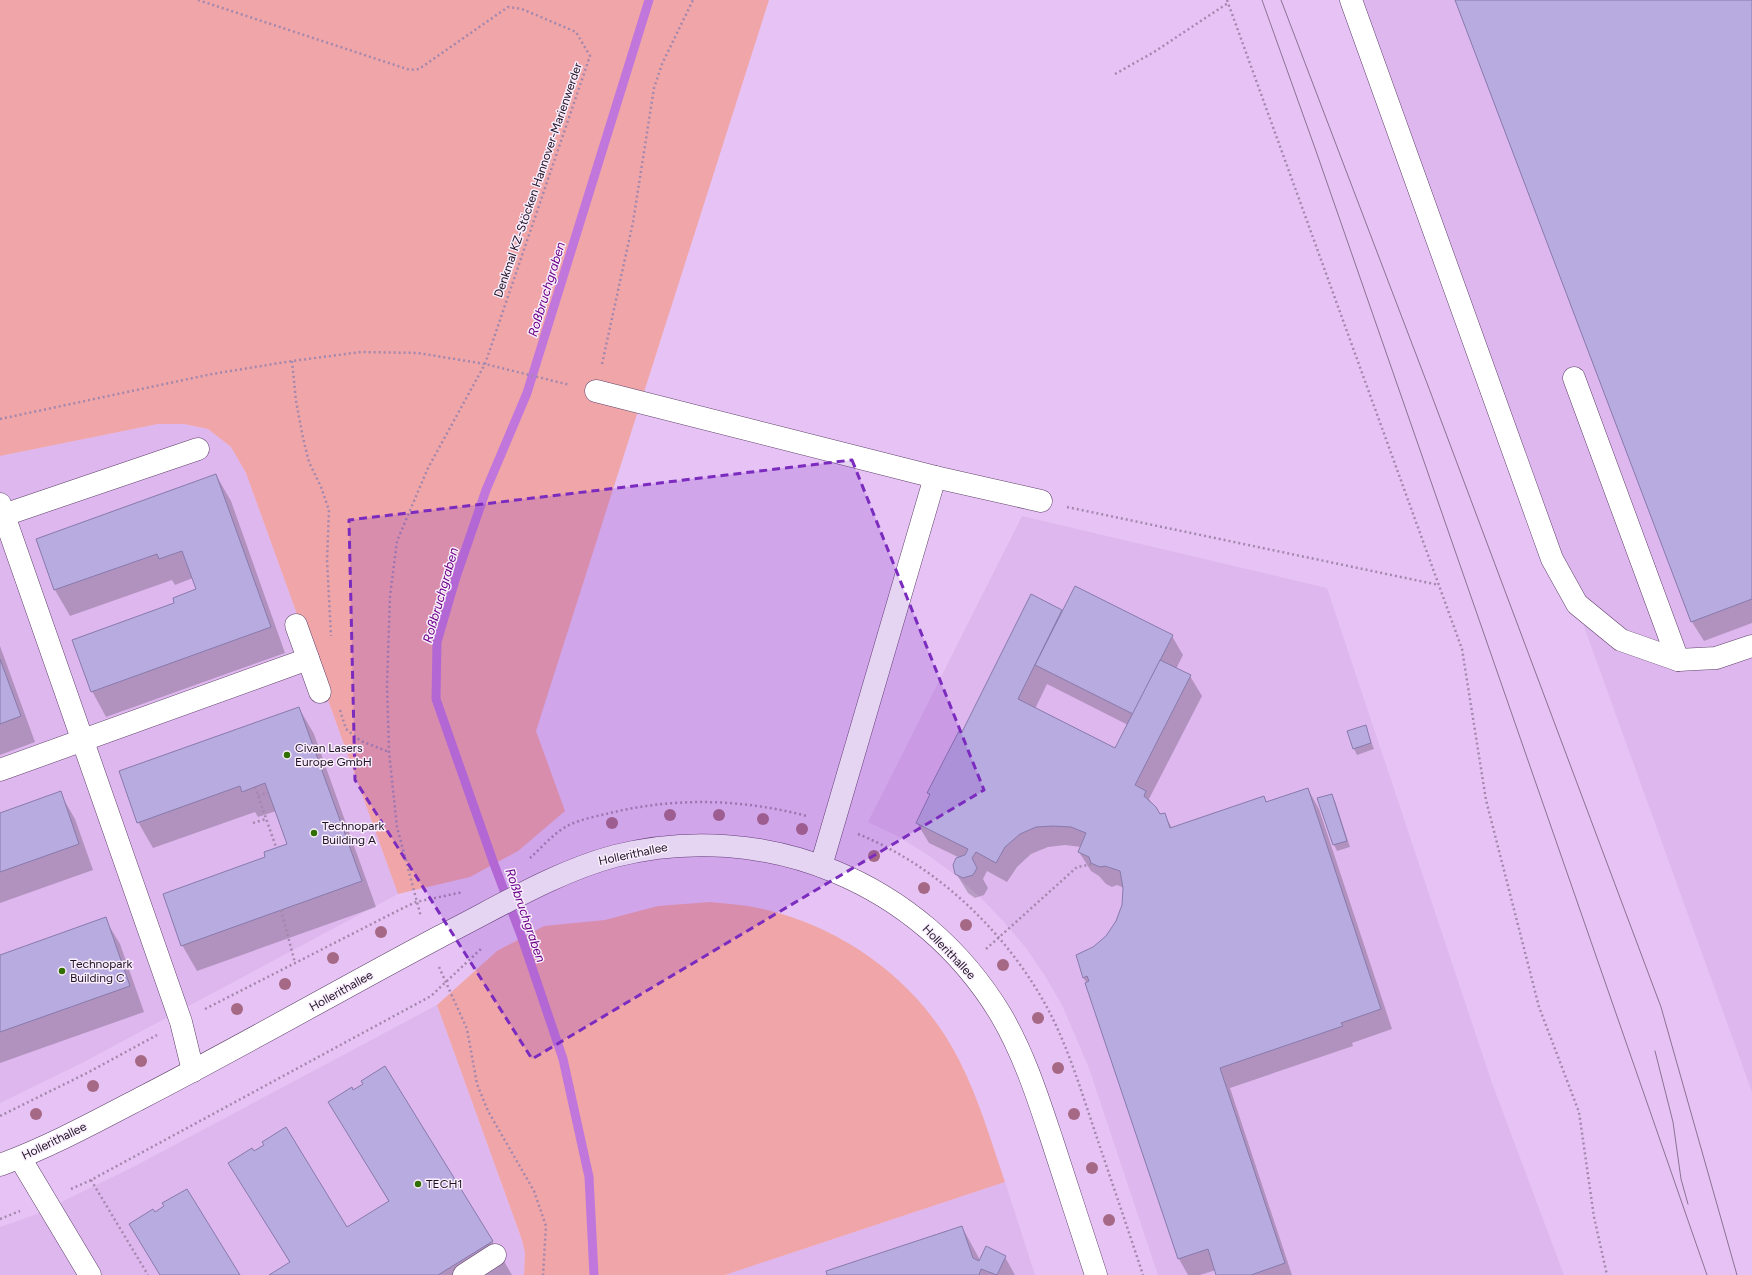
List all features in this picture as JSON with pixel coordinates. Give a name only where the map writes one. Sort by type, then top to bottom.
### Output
[{"type":"street","points":[[1351,0],[1552,559],[1577,604],[1621,640],[1678,660],[1716,658],[1752,646]]},
{"type":"street","points":[[1574,378],[1678,660]]},
{"type":"street","points":[[596,391],[934,477],[1041,501]]},
{"type":"street","points":[[193,1071],[180,1022],[2,510],[198,449]]},
{"type":"street","points":[[821,866],[934,477]]},
{"type":"street","points":[[296,625],[320,692]]},
{"type":"street","points":[[0,770],[308,659]]},
{"type":"street","name":"Hollerithallee","points":[[10,1162],[64,1137],[193,1071],[518,896],[585,865],[625,854],[680,845],[747,848],[782,854],[821,866],[871,888],[898,905],[940,939],[967,967],[1002,1017],[1028,1074],[1096,1275]]},
{"type":"street","points":[[10,1162],[45,1200],[90,1275]]},
{"type":"street","points":[[464,1275],[495,1256]]},
{"type":"path","name":"Denkmal KZ-Stöcken Hannover-Marienwerder","points":[[198,0],[410,70],[419,69],[508,7],[522,9],[576,32],[590,56],[485,364]]},
{"type":"path","points":[[596,391],[633,222],[654,88],[662,64],[693,0]]},
{"type":"path","points":[[1115,74],[1154,52],[1228,2],[1462,649],[1486,800],[1539,1007],[1579,1112],[1594,1217],[1607,1275]]},
{"type":"path","points":[[0,419],[212,374],[361,352],[418,353],[485,364],[552,380]]},
{"type":"path","points":[[292,361],[296,401],[303,438],[309,462],[321,486],[329,510],[327,560],[331,642]]},
{"type":"path","points":[[416,902],[397,827],[389,752],[387,685],[390,596],[397,541],[428,468],[485,364]]},
{"type":"path","points":[[1041,501],[1439,585]]},
{"type":"path","points":[[339,707],[346,729],[361,741],[389,752]]},
{"type":"path","points":[[255,787],[276,847]]},
{"type":"path","points":[[258,796],[268,792]]},
{"type":"path","points":[[525,862],[561,830],[570,824],[596,816],[647,805],[703,801],[755,805],[782,809],[834,824],[886,847],[920,867],[947,887],[972,909],[999,938],[1034,986],[1051,1015],[1082,1092],[1143,1275]]},
{"type":"path","points":[[253,823],[266,819]]},
{"type":"path","points":[[967,967],[1077,867],[1093,864]]},
{"type":"path","points":[[0,1116],[87,1073],[180,1022],[416,902],[471,890]]},
{"type":"path","points":[[281,910],[295,963]]},
{"type":"path","points":[[0,1219],[91,1180],[431,996],[485,946]]},
{"type":"path","points":[[447,982],[467,1029],[477,1084],[488,1111],[534,1191],[546,1226],[543,1275]]},
{"type":"path","points":[[91,1180],[148,1275]]},
{"type":"highlighted area","points":[[852,460],[984,790],[532,1059],[355,780],[349,520]]},
{"type":"shaded area","points":[[0,0],[769,0],[536,731],[565,811],[518,851],[470,877],[398,894],[246,473],[231,447],[208,429],[184,424],[158,424],[0,456]]},
{"type":"shaded area","points":[[1358,0],[1752,0],[1752,1092]]},
{"type":"shaded area","points":[[158,424],[184,424],[208,429],[231,447],[246,473],[398,894],[82,1063],[0,1103],[0,456]]},
{"type":"shaded area","points":[[1022,516],[1327,588],[1492,1083],[1564,1275],[1158,1275],[1089,1068],[1062,1005],[1045,976],[1026,948],[1004,922],[980,897],[955,875],[928,855],[899,837],[868,822]]},
{"type":"shaded area","points":[[710,902],[767,910],[797,919],[826,931],[853,946],[879,964],[903,984],[924,1007],[943,1033],[959,1060],[979,1105],[1005,1182],[725,1275],[524,1275],[525,1253],[522,1240],[437,1005],[497,951],[544,926],[605,920],[658,906]]},
{"type":"shaded area","points":[[437,1005],[522,1240],[525,1253],[524,1275],[0,1275],[0,1227],[37,1214],[137,1165]]},
{"type":"shaded area","points":[[1005,1182],[1035,1275],[725,1275]]},
{"type":"building","points":[[1455,0],[1752,0],[1752,599],[1691,622]]},
{"type":"building","points":[[216,474],[271,627],[91,692],[72,640],[174,603],[173,598],[196,589],[182,551],[159,559],[157,554],[54,590],[36,539]]},
{"type":"building","points":[[1075,586],[1173,635],[1133,714],[1035,665]]},
{"type":"building","points":[[1031,594],[1062,610],[1018,699],[1115,748],[1160,660],[1191,675],[1135,785],[1146,791],[1144,796],[1156,807],[1160,814],[1165,813],[1170,828],[1264,796],[1266,802],[1308,788],[1381,1009],[1341,1023],[1343,1026],[1220,1068],[1285,1263],[1251,1275],[1216,1275],[1208,1249],[1178,1259],[1085,983],[1089,981],[1087,976],[1083,978],[1076,955],[1093,947],[1106,936],[1116,921],[1122,905],[1123,888],[1120,871],[1093,864],[1091,863],[1089,857],[1078,852],[1086,833],[1071,827],[1053,826],[1036,827],[1020,834],[1005,847],[996,863],[976,852],[972,858],[977,868],[973,875],[963,878],[955,874],[953,865],[956,858],[965,855],[968,849],[916,823],[930,794],[927,793],[959,731],[962,732]]},
{"type":"building","points":[[0,659],[21,716],[0,724]]},
{"type":"building","name":"Technopark Building A","points":[[299,707],[362,881],[181,946],[163,894],[265,857],[264,852],[287,844],[265,783],[242,792],[240,786],[137,823],[119,771]]},
{"type":"building","points":[[1366,725],[1371,743],[1353,749],[1347,731]]},
{"type":"building","points":[[61,791],[79,844],[0,872],[0,813]]},
{"type":"building","points":[[1332,794],[1347,841],[1333,845],[1317,798]]},
{"type":"building","name":"Technopark Building C","points":[[106,917],[130,986],[0,1032],[0,955]]},
{"type":"building","name":"TECH1","points":[[385,1066],[493,1241],[438,1275],[269,1275],[290,1262],[228,1163],[252,1148],[254,1151],[264,1145],[262,1142],[286,1127],[347,1227],[389,1201],[328,1102],[352,1087],[353,1090],[363,1084],[361,1081]]},
{"type":"building","points":[[187,1189],[240,1275],[160,1275],[129,1224],[153,1209],[155,1212],[164,1206],[162,1203]]},
{"type":"building","points":[[962,1226],[973,1258],[979,1261],[986,1246],[1006,1256],[997,1275],[981,1269],[979,1275],[827,1275],[826,1271]]},
{"type":"waterway","name":"Roßbruchgraben","points":[[594,1275],[589,1177],[563,1059],[522,938],[494,864],[436,699],[437,642],[456,577],[486,490],[527,393],[649,0]]},
{"type":"tram line","points":[[1262,0],[1316,151],[1707,1275]]},
{"type":"tram line","points":[[1281,0],[1430,391],[1661,1007],[1737,1275]]},
{"type":"tram line","points":[[1655,1051],[1673,1122],[1681,1179],[1688,1204]]},
{"type":"place","name":"Civan Lasers Europe GmbH","points":[[287,755]]},
{"type":"place","name":"Technopark Building A","points":[[314,833]]},
{"type":"place","name":"Technopark Building C","points":[[62,971]]},
{"type":"place","name":"TECH1","points":[[418,1184]]}]
